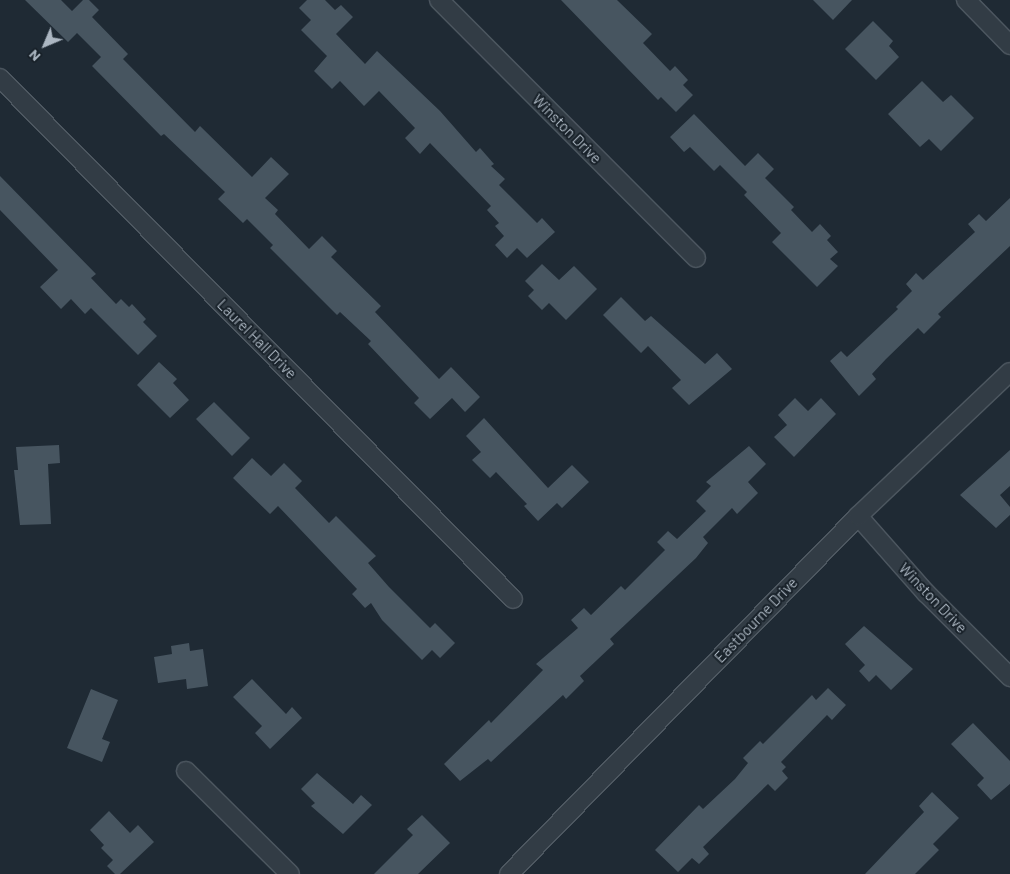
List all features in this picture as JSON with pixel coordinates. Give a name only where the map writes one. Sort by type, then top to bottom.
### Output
[{"type":"street","name":"Winston Drive","points":[[439,0],[696,258]]},
{"type":"street","points":[[966,0],[1010,45]]},
{"type":"street","name":"Laurel Hall Drive","points":[[0,78],[513,599]]},
{"type":"street","name":"Eastbourne Drive","points":[[509,874],[858,516],[1010,372]]},
{"type":"street","name":"Winston Drive","points":[[858,516],[926,592],[1010,677]]},
{"type":"street","points":[[186,771],[290,874]]},
{"type":"building","points":[[25,0],[61,0],[72,11],[83,0],[89,0],[99,10],[92,17],[128,54],[123,59],[195,132],[200,126],[252,177],[271,157],[289,174],[265,198],[278,210],[275,214],[309,249],[322,236],[337,251],[331,257],[381,306],[375,312],[439,379],[451,367],[480,397],[465,412],[452,398],[430,419],[414,403],[419,398],[368,344],[371,341],[340,312],[337,315],[270,248],[273,245],[247,219],[243,223],[218,199],[225,192],[164,134],[161,136],[92,66],[101,57],[77,33],[68,42]]},
{"type":"building","points":[[307,0],[325,0],[335,10],[341,5],[353,17],[336,34],[365,64],[377,51],[440,111],[476,152],[480,148],[494,164],[491,166],[505,179],[499,185],[537,223],[542,218],[555,232],[527,258],[517,248],[507,258],[495,245],[504,236],[495,226],[499,223],[487,210],[491,206],[430,143],[420,154],[405,138],[415,128],[379,91],[364,106],[340,81],[332,89],[314,71],[327,56],[301,30],[311,20],[299,8]]},
{"type":"building","points":[[561,0],[617,0],[652,34],[643,43],[670,71],[675,66],[688,80],[683,85],[693,95],[676,112],[661,97],[658,100]]},
{"type":"building","points":[[813,0],[852,0],[833,20]]},
{"type":"building","points":[[873,21],[893,41],[889,46],[899,57],[876,80],[845,49]]},
{"type":"building","points":[[922,81],[943,102],[951,95],[974,118],[941,151],[929,139],[920,147],[888,114]]},
{"type":"building","points":[[694,114],[745,166],[758,153],[774,169],[765,178],[794,207],[791,210],[812,232],[820,224],[831,236],[827,240],[838,252],[830,259],[838,266],[817,287],[772,242],[781,233],[744,195],[747,192],[720,165],[714,171],[690,147],[684,152],[670,137]]},
{"type":"building","points":[[0,176],[96,274],[91,278],[116,304],[121,299],[129,307],[132,304],[146,319],[143,322],[157,336],[138,355],[91,308],[85,314],[71,299],[61,309],[40,287],[58,270],[0,210]]},
{"type":"building","points":[[1010,198],[1010,246],[938,314],[941,317],[924,334],[918,328],[886,359],[872,374],[876,379],[859,396],[830,361],[841,351],[847,357],[898,309],[896,307],[912,291],[906,284],[916,273],[923,280],[975,232],[968,224],[979,214],[986,221]]},
{"type":"building","points":[[542,264],[559,280],[574,266],[597,289],[566,320],[549,303],[542,310],[528,296],[534,290],[525,281]]},
{"type":"building","points":[[621,297],[645,321],[651,316],[705,364],[717,353],[732,369],[689,405],[672,388],[681,380],[648,346],[641,353],[603,315]]},
{"type":"building","points":[[159,362],[177,379],[173,383],[189,400],[170,418],[137,385]]},
{"type":"building","points":[[795,398],[808,411],[821,398],[836,414],[794,457],[774,437],[787,425],[778,415]]},
{"type":"building","points":[[214,402],[250,438],[232,456],[196,419]]},
{"type":"building","points":[[484,418],[548,488],[572,465],[589,482],[562,508],[557,503],[538,521],[524,506],[527,504],[496,472],[490,478],[472,460],[481,452],[466,436]]},
{"type":"building","points":[[59,445],[60,463],[48,464],[51,524],[20,525],[14,470],[18,470],[16,447]]},
{"type":"building","points":[[749,446],[766,464],[748,482],[758,493],[737,514],[732,508],[703,537],[708,543],[696,558],[610,639],[614,644],[580,676],[584,681],[566,699],[563,695],[491,762],[488,759],[460,781],[444,764],[489,720],[491,723],[543,670],[536,664],[578,628],[571,620],[584,608],[591,615],[621,586],[625,590],[665,550],[657,542],[668,531],[677,539],[706,511],[696,501],[711,486],[706,482]]},
{"type":"building","points":[[1010,450],[1010,486],[1000,495],[1010,507],[1010,515],[996,528],[960,495]]},
{"type":"building","points":[[252,458],[271,476],[284,463],[302,481],[295,488],[329,523],[336,516],[376,556],[368,563],[389,587],[430,628],[435,623],[455,643],[440,658],[432,650],[422,660],[382,620],[371,603],[365,608],[352,594],[357,589],[278,506],[270,514],[233,478]]},
{"type":"building","points":[[864,626],[913,669],[891,690],[876,675],[869,682],[859,671],[865,665],[845,644]]},
{"type":"building","points":[[189,643],[190,651],[203,649],[208,686],[187,689],[186,679],[158,683],[154,657],[172,654],[171,646]]},
{"type":"building","points":[[252,679],[286,714],[292,707],[302,718],[270,749],[255,733],[262,726],[233,697]]},
{"type":"building","points":[[828,688],[846,705],[832,720],[827,715],[781,762],[786,767],[782,771],[788,778],[775,791],[768,784],[703,847],[709,854],[699,864],[692,858],[678,872],[655,850],[699,805],[703,809],[735,779],[748,763],[743,758],[760,741],[763,744],[812,695],[816,700]]},
{"type":"building","points":[[91,689],[118,700],[102,739],[110,742],[102,762],[67,748]]},
{"type":"building","points":[[973,723],[1010,761],[1010,784],[991,800],[977,785],[984,778],[951,744]]},
{"type":"building","points":[[317,773],[353,804],[361,795],[372,805],[343,834],[311,806],[315,803],[301,789]]},
{"type":"building","points":[[932,792],[959,818],[933,844],[939,850],[915,874],[865,874],[924,812],[919,806]]},
{"type":"building","points":[[109,811],[130,833],[138,825],[154,842],[120,874],[115,874],[107,866],[113,860],[101,848],[104,845],[90,830]]},
{"type":"building","points":[[422,815],[450,843],[418,874],[374,874],[413,835],[407,829]]}]
